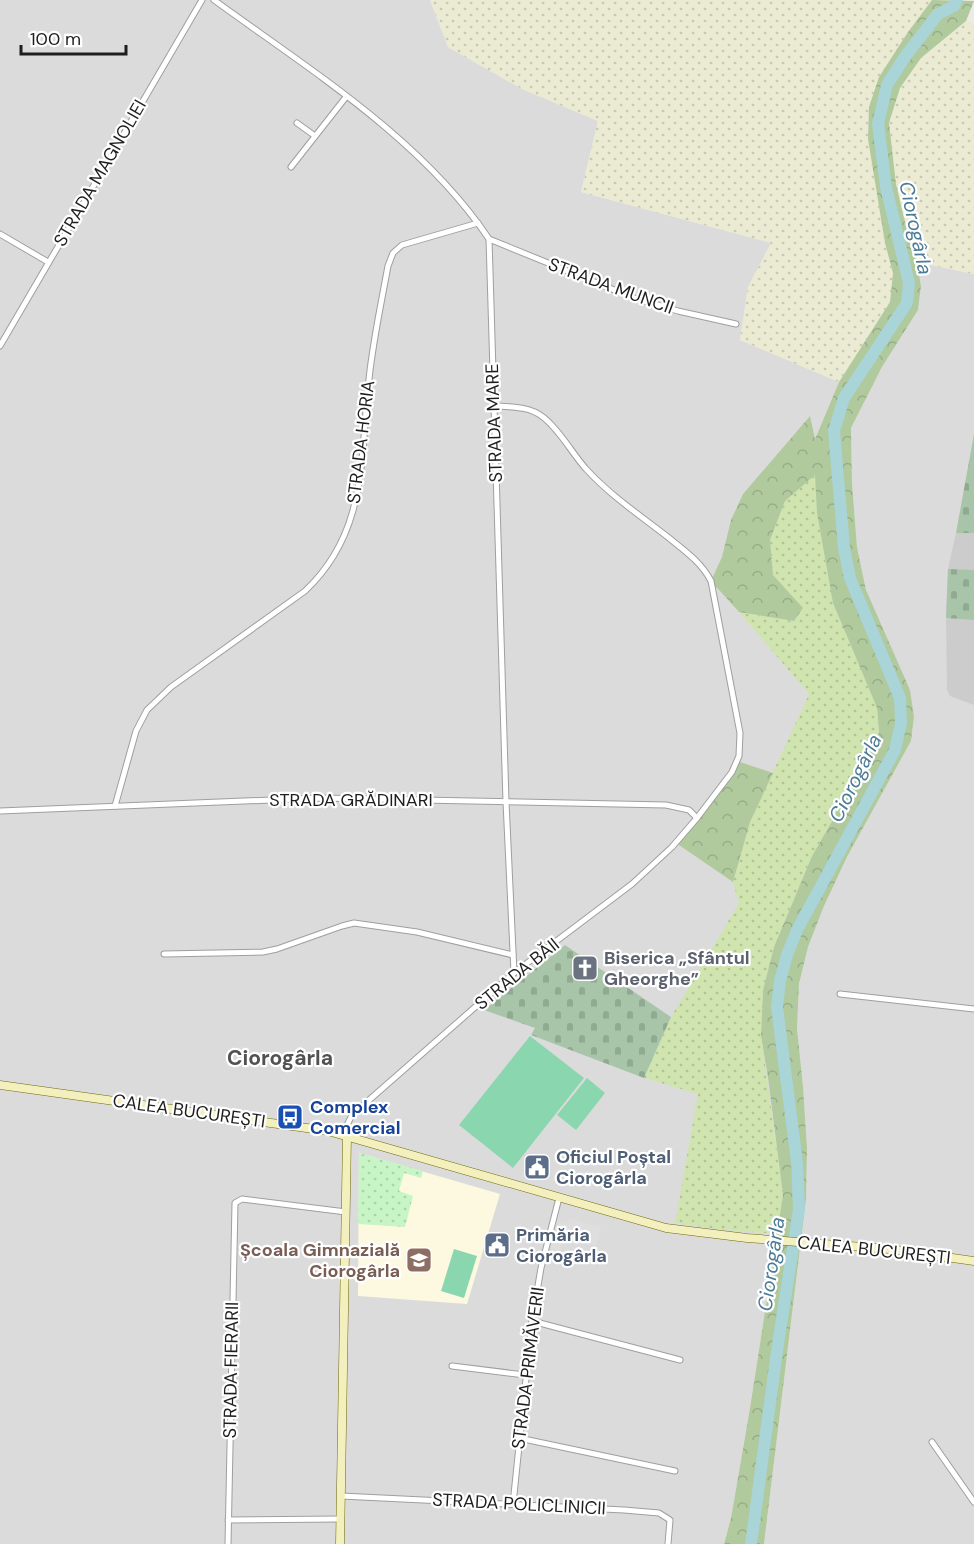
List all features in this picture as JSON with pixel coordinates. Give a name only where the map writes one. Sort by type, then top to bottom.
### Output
[{"type":"main road","name":"CALEA BUCUREȘTI","points":[[0,1084],[314,1129],[347,1136],[666,1228],[889,1250],[974,1262]]},
{"type":"main road","points":[[340,1544],[347,1136]]},
{"type":"street","name":"STRADA MAGNOLIEI","points":[[0,346],[202,0]]},
{"type":"street","points":[[214,0],[346,97],[405,145],[433,171],[489,239]]},
{"type":"street","points":[[291,167],[346,97]]},
{"type":"street","points":[[297,123],[315,136]]},
{"type":"street","name":"STRADA HORIA","points":[[115,806],[136,731],[147,710],[171,687],[305,591],[323,572],[341,546],[348,529],[357,491],[364,447],[372,355],[388,266],[393,254],[402,245],[478,223]]},
{"type":"street","points":[[0,234],[48,262]]},
{"type":"street","name":"STRADA MUNCII","points":[[489,239],[634,298],[736,324]]},
{"type":"street","name":"STRADA MARE","points":[[489,239],[506,802],[514,973]]},
{"type":"street","name":"STRADA BĂII","points":[[347,1136],[347,1125],[352,1115],[514,973],[632,884],[672,848],[732,772],[739,756],[740,733],[711,581],[706,573],[686,552],[600,483],[576,458],[543,417],[525,409],[494,405]]},
{"type":"street","name":"STRADA GRĂDINARI","points":[[0,811],[319,798],[666,805],[689,810],[697,818]]},
{"type":"street","points":[[164,954],[263,952],[354,924],[417,932],[513,955]]},
{"type":"street","points":[[840,994],[974,1008]]},
{"type":"street","name":"STRADA PRIMĂVERII","points":[[513,1504],[532,1321],[541,1268],[559,1198]]},
{"type":"street","name":"STRADA FIERARII","points":[[228,1544],[235,1203],[242,1199],[346,1212]]},
{"type":"street","points":[[532,1321],[680,1360]]},
{"type":"street","points":[[452,1366],[525,1375]]},
{"type":"street","points":[[519,1438],[675,1471]]},
{"type":"street","points":[[932,1442],[974,1502]]},
{"type":"street","name":"STRADA POLICLINICII","points":[[341,1496],[659,1513],[670,1520],[668,1544]]},
{"type":"street","points":[[228,1520],[341,1519]]},
{"type":"shaded area","points":[[0,0],[430,0],[448,47],[522,89],[598,121],[581,192],[771,243],[748,287],[740,340],[839,382],[814,441],[866,762],[812,856],[774,947],[763,990],[761,1036],[783,1195],[750,1408],[731,1518],[724,1544],[0,1544]]},
{"type":"shaded area","points":[[917,262],[974,274],[974,1544],[764,1544],[806,1199],[807,1148],[797,1028],[799,984],[808,947],[824,906],[847,857],[911,741],[914,717],[866,590],[857,547],[851,428],[882,367],[918,310],[921,286]]},
{"type":"shaded area","points":[[956,533],[974,533],[974,705],[950,696],[947,690],[948,569]]},
{"type":"shaded area","name":"Școala Gimnazială Ciorogârla","points":[[359,1153],[500,1194],[467,1304],[358,1296]]},
{"type":"shaded area","points":[[568,1218],[601,1227],[596,1246],[564,1237],[557,1264],[547,1261],[558,1222],[567,1224]]},
{"type":"green space","points":[[430,0],[932,0],[879,77],[869,107],[868,139],[885,243],[893,273],[893,288],[890,302],[839,382],[740,340],[748,287],[771,243],[581,192],[598,121],[522,89],[448,47]]},
{"type":"green space","points":[[932,0],[974,1],[966,21],[921,58],[900,88],[889,123],[896,184],[917,262],[921,286],[918,310],[882,367],[851,428],[857,547],[866,590],[910,690],[914,717],[911,741],[847,857],[824,906],[808,947],[799,984],[797,1028],[807,1148],[806,1199],[764,1544],[724,1544],[731,1518],[750,1408],[783,1195],[761,1036],[763,990],[774,947],[812,856],[866,762],[879,733],[877,708],[833,603],[817,513],[815,475],[785,501],[770,540],[773,575],[803,608],[794,621],[739,612],[711,581],[722,557],[731,520],[743,494],[810,416],[815,439],[839,382],[890,302],[893,273],[885,243],[868,139],[869,107],[879,77]]},
{"type":"green space","points":[[966,21],[974,24],[974,274],[917,262],[896,184],[889,123],[900,88],[921,58]]},
{"type":"green space","points":[[974,434],[974,533],[956,533]]},
{"type":"green space","points":[[815,475],[817,513],[833,603],[877,708],[879,733],[866,762],[812,856],[774,947],[763,990],[761,1036],[783,1195],[778,1234],[675,1223],[698,1094],[644,1078],[671,1017],[739,903],[733,882],[750,822],[809,694],[739,612],[793,621],[803,609],[773,575],[770,540],[785,501]]},
{"type":"green space","points":[[948,569],[974,570],[974,620],[946,618]]},
{"type":"green space","points":[[737,761],[773,773],[750,822],[733,882],[676,843],[685,834]]},
{"type":"green space","points":[[565,945],[671,1017],[644,1078],[531,1035],[535,1028],[484,1010]]},
{"type":"green space","points":[[530,1036],[584,1078],[513,1168],[459,1125]]},
{"type":"green space","points":[[587,1078],[605,1093],[576,1130],[557,1115]]},
{"type":"green space","points":[[359,1153],[423,1171],[421,1178],[404,1173],[399,1191],[413,1196],[405,1227],[358,1224]]},
{"type":"green space","points":[[454,1249],[477,1256],[464,1298],[441,1291]]},
{"type":"waterway","name":"Ciorogârla","points":[[751,1544],[799,1209],[797,1162],[777,1007],[780,981],[797,930],[895,750],[901,723],[900,698],[850,578],[844,548],[834,431],[844,398],[907,303],[909,283],[886,187],[878,124],[887,85],[904,58],[938,14],[954,6],[957,0]]},
{"type":"place","name":"Biserica „Sfântul Gheorghe”","points":[[585,968]]},
{"type":"place","name":"Complex Comercial","points":[[290,1117]]},
{"type":"place","name":"Oficiul Poștal Ciorogârla","points":[[537,1167]]},
{"type":"place","name":"Primăria Ciorogârla","points":[[497,1245]]},
{"type":"place","name":"Școala Gimnazială Ciorogârla","points":[[419,1260]]},
{"type":"district","name":"Ciorogârla","points":[[280,1058]]}]
